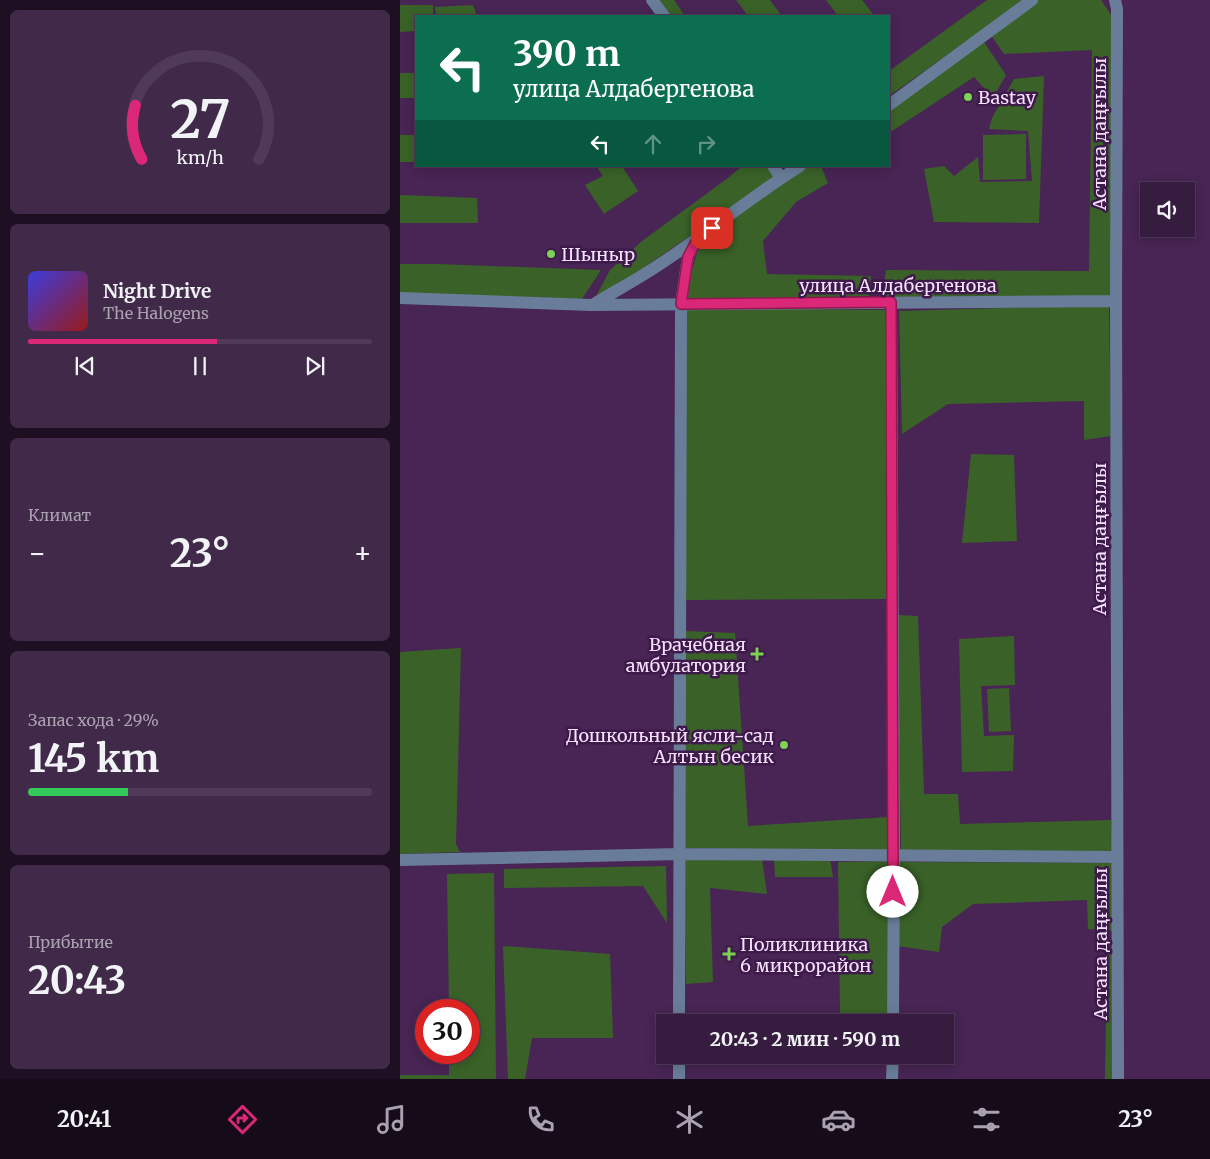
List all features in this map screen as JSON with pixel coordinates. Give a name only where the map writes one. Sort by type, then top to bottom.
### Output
[{"type":"street","points":[[652,0],[663,15]]},
{"type":"street","points":[[890,104],[1032,0]]},
{"type":"street","name":"Астана даңғылы","points":[[1115,0],[1117,9],[1118,1079]]},
{"type":"street","points":[[774,167],[781,178]]},
{"type":"street","points":[[591,305],[644,275],[798,167]]},
{"type":"street","points":[[679,1014],[681,304],[688,257],[698,238]]},
{"type":"street","name":"улица Алдабергенова","points":[[400,298],[591,305],[1116,301]]},
{"type":"street","points":[[891,302],[893,1014]]},
{"type":"street","points":[[400,860],[680,854],[1117,857]]},
{"type":"street","points":[[679,1064],[679,1079]]},
{"type":"street","points":[[892,1064],[892,1079]]},
{"type":"green space","points":[[656,0],[674,0],[684,15],[666,15]]},
{"type":"green space","points":[[736,0],[770,0],[781,15],[747,15]]},
{"type":"green space","points":[[826,0],[862,0],[873,14],[872,15],[837,15]]},
{"type":"green space","points":[[987,0],[1025,0],[890,95],[890,70]]},
{"type":"green space","points":[[1038,0],[1101,0],[1114,19],[1113,296],[882,298],[886,270],[1089,271],[1092,50],[1004,54],[990,34]]},
{"type":"green space","points":[[400,5],[433,5],[433,15],[415,15],[415,31],[400,32]]},
{"type":"green space","points":[[473,5],[477,15],[436,15],[435,7]]},
{"type":"green space","points":[[982,39],[1006,75],[993,98],[974,77],[890,132],[890,104]]},
{"type":"green space","points":[[400,73],[415,73],[415,98],[400,98]]},
{"type":"green space","points":[[1044,76],[1039,223],[934,222],[924,169],[944,166],[954,176],[978,157],[980,182],[1032,181],[1028,131],[989,129],[992,118],[1014,79]]},
{"type":"green space","points":[[1026,134],[1026,179],[983,180],[983,135]]},
{"type":"green space","points":[[400,135],[415,135],[415,162],[400,162]]},
{"type":"green space","points":[[597,167],[623,167],[638,191],[604,214],[585,185],[603,176]]},
{"type":"green space","points":[[741,167],[768,167],[775,178],[593,302],[610,270],[642,241]]},
{"type":"green space","points":[[804,167],[821,167],[828,183],[796,202],[763,241],[767,274],[871,276],[869,296],[684,300],[700,242]]},
{"type":"green space","points":[[400,195],[477,198],[478,223],[400,223]]},
{"type":"green space","points":[[400,264],[601,270],[582,299],[400,294]]},
{"type":"green space","points":[[1109,305],[1111,436],[1084,440],[1084,401],[948,404],[902,434],[899,311]]},
{"type":"green space","points":[[684,308],[887,310],[887,599],[684,600]]},
{"type":"green space","points":[[971,454],[1014,455],[1017,541],[962,543]]},
{"type":"green space","points":[[897,615],[918,616],[924,794],[958,794],[960,824],[1111,820],[1113,854],[901,853]]},
{"type":"green space","points":[[685,631],[735,633],[748,826],[888,817],[887,851],[683,848]]},
{"type":"green space","points":[[1014,636],[1015,685],[981,686],[984,736],[1014,735],[1013,771],[962,772],[959,639]]},
{"type":"green space","points":[[461,648],[456,844],[460,852],[400,854],[400,652]]},
{"type":"green space","points":[[1009,688],[1011,731],[989,732],[987,689]]},
{"type":"green space","points":[[684,859],[762,859],[767,894],[710,888],[713,982],[686,984]]},
{"type":"green space","points":[[830,859],[833,877],[775,877],[774,860]]},
{"type":"green space","points":[[891,861],[887,1013],[840,1013],[838,862]]},
{"type":"green space","points":[[900,862],[1114,863],[1113,931],[1088,929],[1087,900],[973,904],[942,927],[939,952],[897,946]]},
{"type":"green space","points":[[666,866],[667,923],[643,886],[504,888],[504,869]]},
{"type":"green space","points":[[494,873],[496,1079],[400,1079],[400,1075],[449,1075],[449,1064],[480,1064],[480,999],[449,999],[447,874]]},
{"type":"green space","points":[[503,946],[610,954],[613,1038],[532,1038],[525,1079],[508,1079]]},
{"type":"green space","points":[[1107,954],[1114,955],[1113,1079],[1105,1079]]},
{"type":"place","name":"Bastay","points":[[968,97]]},
{"type":"place","name":"Шыныр","points":[[551,254]]},
{"type":"place","name":"Врачебная амбулатория","points":[[757,654]]},
{"type":"place","name":"Дошкольный ясли-сад Алтын бесик","points":[[784,745]]},
{"type":"place","name":"Поликлиника 6 микрорайон","points":[[729,954]]},
{"type":"route","points":[[712,228],[698,238],[688,257],[681,304],[891,302],[893,892]]}]
